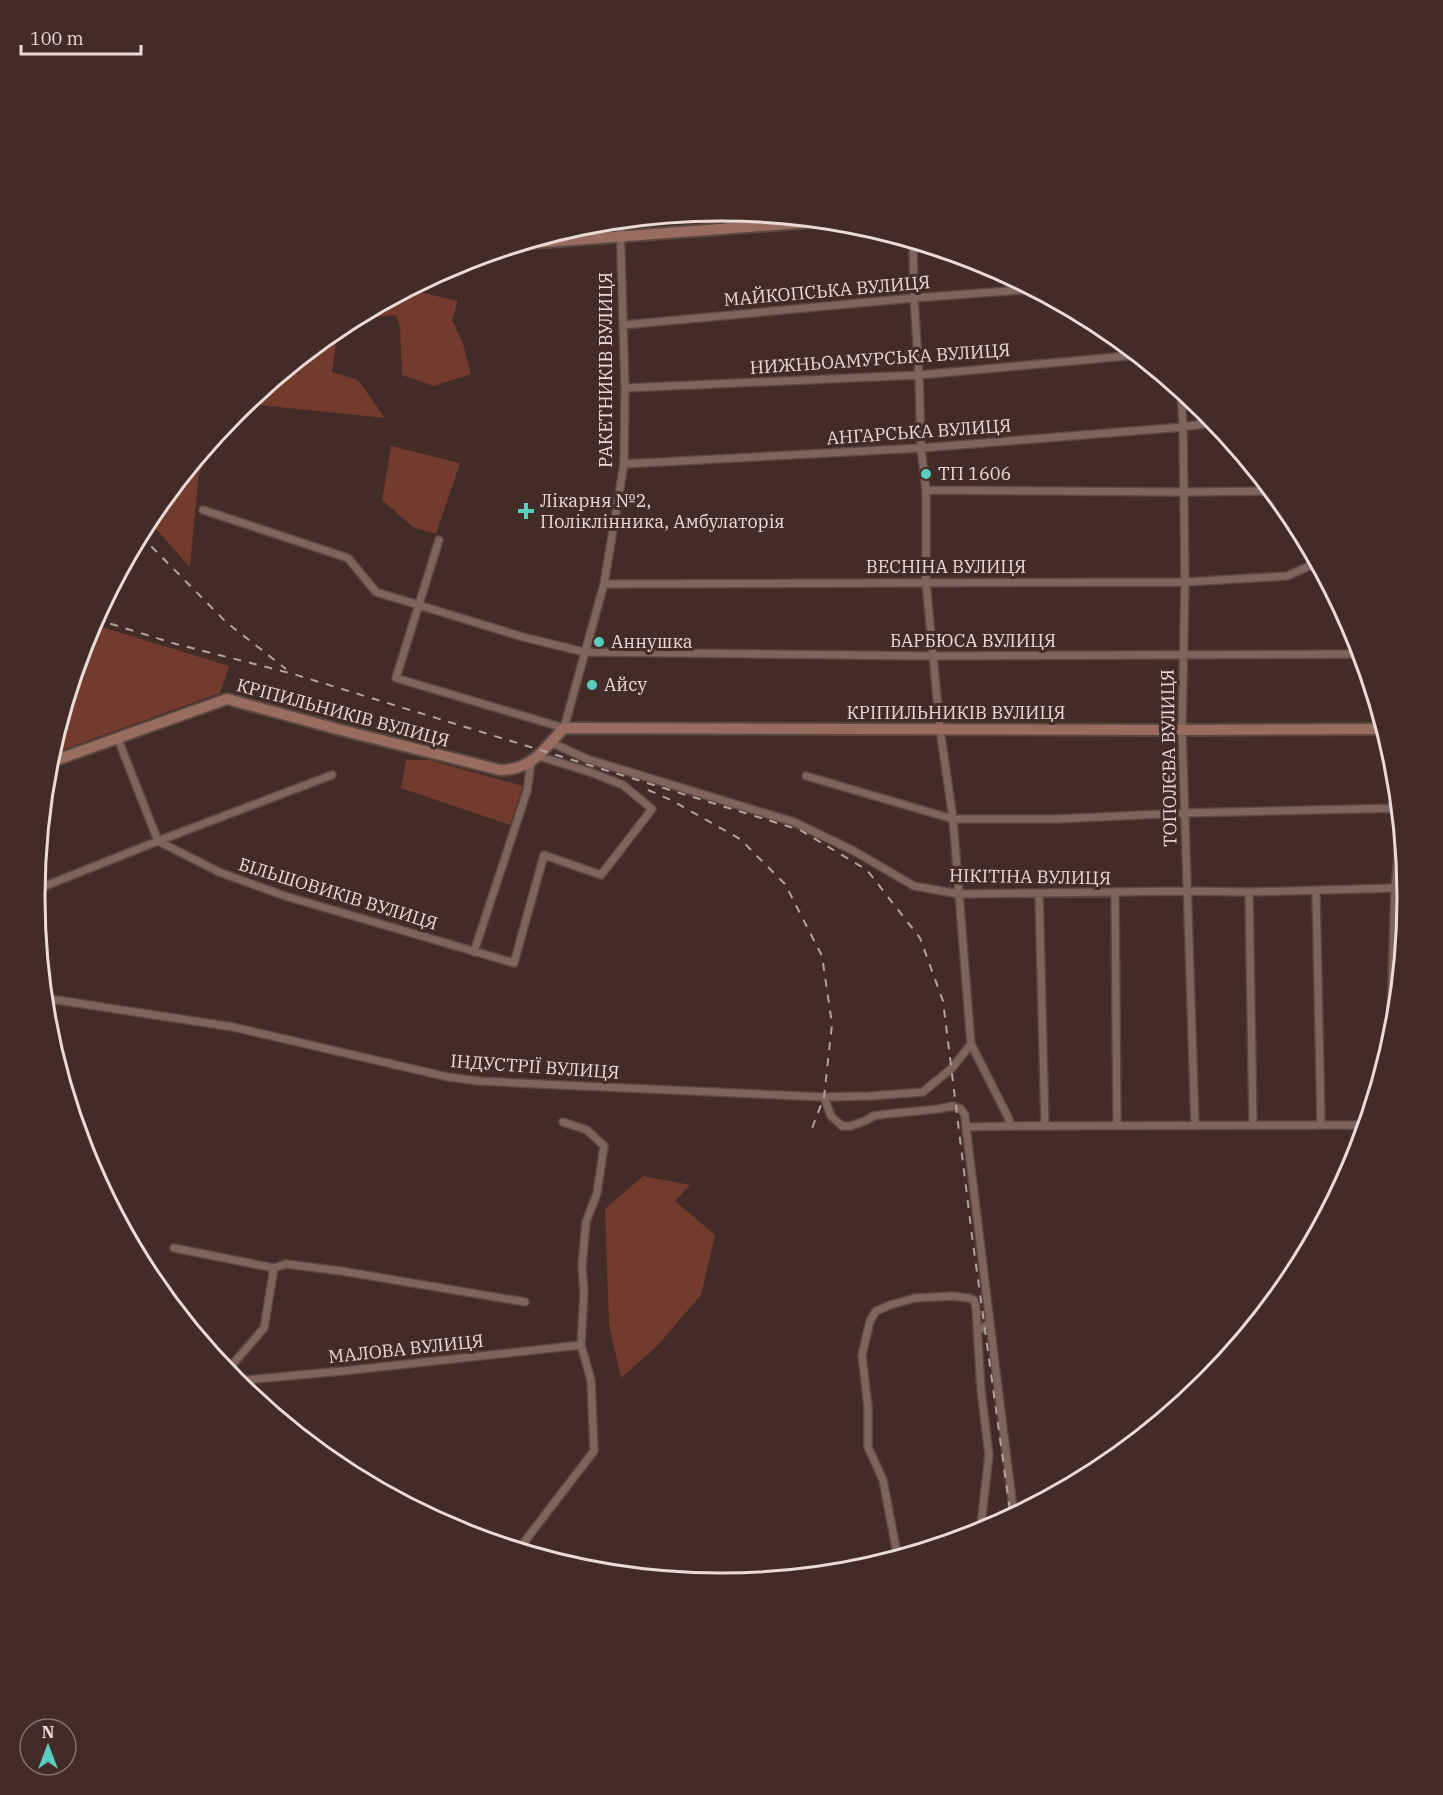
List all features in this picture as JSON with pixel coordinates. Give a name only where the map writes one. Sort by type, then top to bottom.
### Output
[{"type":"street","points":[[729,221],[729,228]]},
{"type":"street","points":[[560,241],[777,223]]},
{"type":"street","name":"РАКЕТНИКІВ ВУЛИЦЯ","points":[[564,728],[604,584],[624,464],[625,388],[620,229]]},
{"type":"street","points":[[913,249],[921,448],[926,490],[926,582],[940,729],[953,819],[971,1044],[1011,1126]]},
{"type":"street","name":"МАЙКОПСЬКА ВУЛИЦЯ","points":[[623,325],[1019,290]]},
{"type":"street","name":"НИЖНЬОАМУРСЬКА ВУЛИЦЯ","points":[[625,388],[919,375],[1125,355]]},
{"type":"street","name":"ТОПОЛЄВА ВУЛИЦЯ","points":[[1181,401],[1185,582],[1182,730],[1195,1125]]},
{"type":"street","name":"АНГАРСЬКА ВУЛИЦЯ","points":[[624,464],[921,448],[1205,424]]},
{"type":"street","points":[[926,490],[1262,491]]},
{"type":"street","name":"БАРБЮСА ВУЛИЦЯ","points":[[203,510],[348,558],[376,592],[523,637],[584,652],[934,656],[1353,654]]},
{"type":"street","points":[[439,540],[396,678],[564,728],[534,759],[527,791],[474,952]]},
{"type":"street","name":"ВЕСНІНА ВУЛИЦЯ","points":[[604,584],[1185,582],[1287,576],[1311,566]]},
{"type":"street","name":"КРІПИЛЬНИКІВ ВУЛИЦЯ","points":[[60,759],[227,699],[500,770],[512,770],[534,759]]},
{"type":"street","name":"КРІПИЛЬНИКІВ ВУЛИЦЯ","points":[[564,728],[1377,729]]},
{"type":"street","points":[[118,739],[158,841]]},
{"type":"street","name":"НІКІТІНА ВУЛИЦЯ","points":[[550,742],[587,759],[794,822],[854,851],[914,886],[959,894],[1249,892],[1395,888]]},
{"type":"street","name":"БІЛЬШОВИКІВ ВУЛИЦЯ","points":[[158,841],[219,872],[274,892],[514,963],[544,855],[601,875],[652,809],[623,784],[534,759]]},
{"type":"street","points":[[45,886],[333,775]]},
{"type":"street","points":[[806,776],[953,819],[1056,819],[1184,813],[1392,808]]},
{"type":"street","points":[[1392,986],[1397,865]]},
{"type":"street","points":[[1316,890],[1321,1125]]},
{"type":"street","points":[[1115,892],[1117,1126]]},
{"type":"street","points":[[1249,892],[1253,1125]]},
{"type":"street","points":[[1039,893],[1045,1126]]},
{"type":"street","name":"ІНДУСТРІЇ ВУЛИЦЯ","points":[[53,1000],[233,1027],[448,1077],[479,1081],[824,1098],[923,1092],[952,1068],[971,1044]]},
{"type":"street","points":[[824,1098],[831,1116],[842,1126],[851,1126],[886,1113],[953,1106],[961,1109],[965,1115],[1013,1508]]},
{"type":"street","points":[[523,1544],[594,1451],[591,1380],[581,1345],[584,1292],[582,1266],[586,1222],[597,1193],[604,1146],[587,1130],[563,1122]]},
{"type":"street","points":[[966,1127],[1358,1125]]},
{"type":"street","points":[[174,1248],[274,1268],[286,1264],[340,1271],[525,1302]]},
{"type":"street","points":[[232,1365],[264,1328],[274,1268]]},
{"type":"street","points":[[897,1551],[883,1480],[868,1447],[868,1407],[862,1355],[870,1321],[876,1311],[907,1300],[952,1296],[974,1300],[989,1455],[982,1522]]},
{"type":"street","points":[[978,1332],[990,1323]]},
{"type":"street","name":"МАЛОВА ВУЛИЦЯ","points":[[247,1380],[581,1345]]},
{"type":"shaded area","points":[[420,292],[458,301],[452,319],[463,344],[471,374],[434,386],[402,375],[400,326],[396,315],[375,317]]},
{"type":"shaded area","points":[[336,342],[332,372],[358,380],[385,418],[258,405]]},
{"type":"shaded area","points":[[218,446],[199,472],[190,567],[155,528],[185,486]]},
{"type":"shaded area","points":[[391,446],[460,463],[436,534],[413,527],[382,500]]},
{"type":"shaded area","points":[[102,627],[229,666],[220,693],[62,750],[81,680]]},
{"type":"shaded area","points":[[406,760],[429,760],[523,786],[510,825],[401,788]]},
{"type":"shaded area","points":[[643,1176],[690,1185],[675,1201],[715,1235],[701,1295],[657,1346],[621,1378],[609,1324],[605,1209]]},
{"type":"railway","points":[[147,542],[226,622],[286,669]]},
{"type":"railway","points":[[104,622],[176,644],[290,673],[800,830],[867,870],[920,938],[943,1001],[972,1236],[1010,1509]]},
{"type":"railway","points":[[648,790],[671,800],[740,839],[785,884],[822,956],[832,1024],[824,1097],[811,1131]]},
{"type":"place","name":"ТП 1606","points":[[926,474]]},
{"type":"place","name":"Лікарня №2, Поліклінника, Амбулаторія","points":[[526,511]]},
{"type":"place","name":"Аннушка","points":[[599,642]]},
{"type":"place","name":"Айсу","points":[[592,685]]}]
